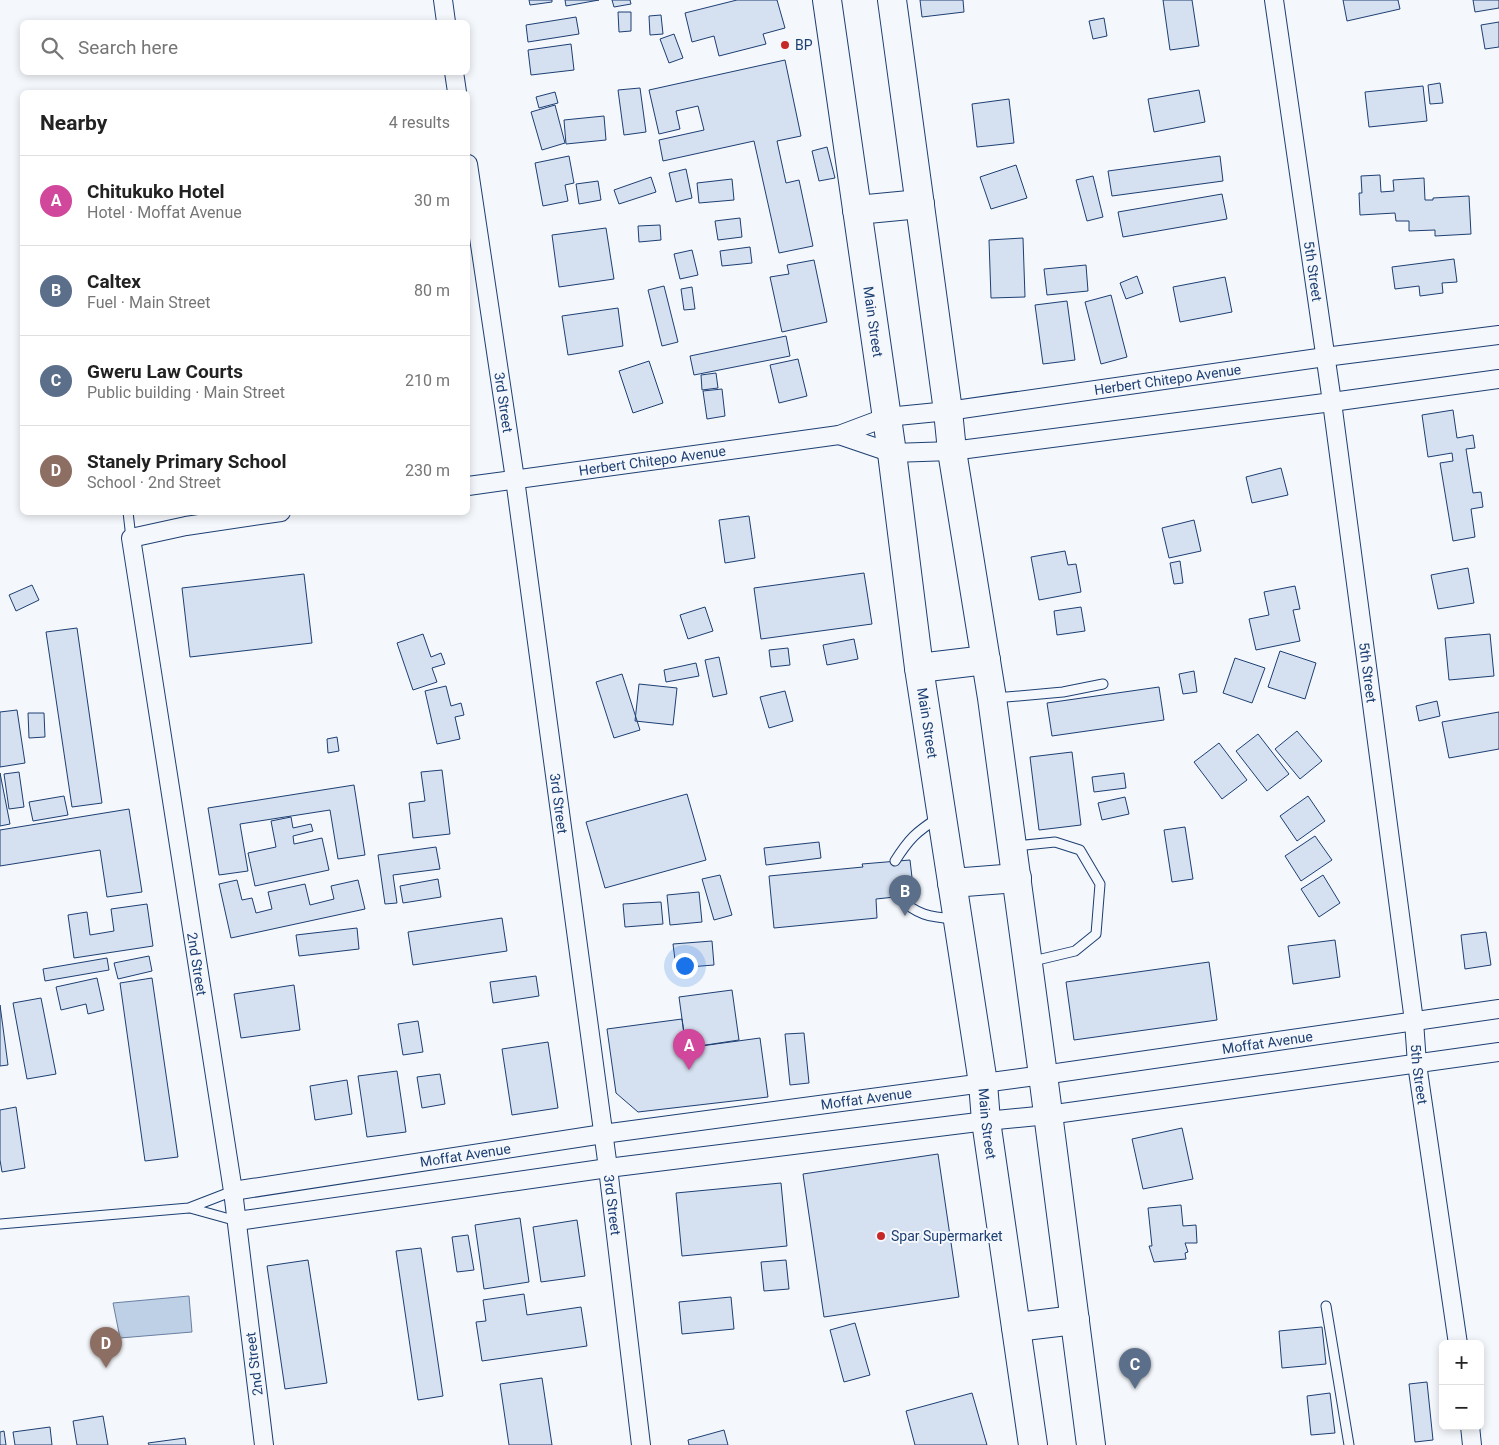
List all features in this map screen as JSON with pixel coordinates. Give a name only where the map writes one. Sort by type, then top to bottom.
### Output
[{"type":"highway","name":"Main Street","points":[[828,0],[892,453],[919,668],[956,920],[983,1083],[986,1121],[1033,1445]]},
{"type":"highway","points":[[892,0],[952,451],[992,698],[1017,878],[1091,1445]]},
{"type":"highway","points":[[857,210],[920,204]]},
{"type":"highway","points":[[919,668],[986,660]]},
{"type":"highway","points":[[952,883],[1017,878]]},
{"type":"highway","points":[[1016,1327],[1075,1320]]},
{"type":"street","points":[[443,0],[446,20]]},
{"type":"street","name":"5th Street","points":[[1274,0],[1332,402],[1414,1021],[1417,1064],[1457,1340]]},
{"type":"street","points":[[454,75],[457,90]]},
{"type":"street","name":"3rd Street","points":[[470,177],[515,479],[608,1168],[641,1445]]},
{"type":"street","name":"Herbert Chitepo Avenue","points":[[470,486],[839,435],[886,417],[948,411],[1499,335]]},
{"type":"street","name":"Herbert Chitepo Avenue","points":[[839,435],[892,453],[952,451],[1499,379]]},
{"type":"street","points":[[131,538],[186,526],[261,515]]},
{"type":"street","name":"2nd Street","points":[[131,538],[233,1191],[264,1445]]},
{"type":"street","name":"Moffat Avenue","points":[[233,1191],[602,1134],[1043,1075],[1499,1009]]},
{"type":"street","points":[[237,1221],[608,1168],[1048,1115],[1499,1052]]},
{"type":"street","points":[[1470,1430],[1472,1445]]},
{"type":"lane","points":[[128,515],[131,538]]},
{"type":"lane","points":[[992,698],[1063,692],[1103,684]]},
{"type":"lane","points":[[895,861],[906,843],[917,831],[942,815]]},
{"type":"lane","points":[[1012,847],[1055,842],[1080,850],[1100,884],[1096,934],[1075,950],[1028,962]]},
{"type":"lane","points":[[898,897],[909,908],[927,916],[956,920]]},
{"type":"lane","points":[[0,1224],[189,1208],[233,1191]]},
{"type":"lane","points":[[189,1208],[237,1221]]},
{"type":"lane","points":[[1326,1306],[1349,1445]]},
{"type":"water","points":[[189,1296],[192,1332],[120,1338],[113,1303]]},
{"type":"building","points":[[529,0],[552,0],[552,2],[530,5]]},
{"type":"building","points":[[565,0],[599,0],[566,6]]},
{"type":"building","points":[[612,0],[630,0],[631,4],[614,7]]},
{"type":"building","points":[[737,0],[777,0],[785,28],[763,34],[766,44],[719,56],[714,36],[692,42],[685,13]]},
{"type":"building","points":[[920,0],[963,0],[964,12],[922,17]]},
{"type":"building","points":[[1163,0],[1192,0],[1199,46],[1170,50]]},
{"type":"building","points":[[1343,0],[1398,0],[1400,9],[1347,21]]},
{"type":"building","points":[[1473,0],[1499,0],[1499,8],[1475,12]]},
{"type":"building","points":[[618,12],[631,12],[631,31],[619,32]]},
{"type":"building","points":[[661,15],[663,34],[650,35],[649,16]]},
{"type":"building","points":[[576,17],[579,34],[528,42],[526,25]]},
{"type":"building","points":[[1104,18],[1107,36],[1093,39],[1089,21]]},
{"type":"building","points":[[1499,22],[1499,47],[1485,49],[1481,25]]},
{"type":"building","points":[[674,34],[683,58],[669,63],[660,39]]},
{"type":"building","points":[[571,44],[574,70],[531,75],[528,50]]},
{"type":"building","points":[[785,60],[801,136],[777,141],[786,183],[799,180],[813,246],[779,253],[754,141],[663,161],[659,140],[704,130],[698,106],[676,111],[680,129],[659,134],[649,90]]},
{"type":"building","points":[[1440,83],[1443,103],[1430,104],[1428,85]]},
{"type":"building","points":[[1423,86],[1427,121],[1369,127],[1365,92]]},
{"type":"building","points":[[640,88],[646,132],[624,135],[618,90]]},
{"type":"building","points":[[1199,90],[1205,122],[1154,132],[1148,99]]},
{"type":"building","points":[[555,92],[558,103],[539,108],[536,97]]},
{"type":"building","points":[[1009,99],[1014,143],[977,147],[972,104]]},
{"type":"building","points":[[555,105],[565,143],[542,150],[531,112]]},
{"type":"building","points":[[604,116],[606,140],[566,144],[564,120]]},
{"type":"building","points":[[827,147],[835,178],[819,181],[812,151]]},
{"type":"building","points":[[569,156],[574,183],[565,185],[568,201],[543,206],[535,163]]},
{"type":"building","points":[[1220,156],[1223,181],[1112,196],[1108,171]]},
{"type":"building","points":[[1016,165],[1027,198],[991,209],[980,177]]},
{"type":"building","points":[[686,169],[692,198],[676,202],[669,173]]},
{"type":"building","points":[[1380,175],[1381,192],[1394,191],[1393,180],[1424,178],[1425,200],[1469,196],[1471,234],[1435,236],[1435,230],[1409,231],[1409,221],[1396,221],[1395,213],[1360,215],[1359,193],[1362,193],[1361,176]]},
{"type":"building","points":[[1093,176],[1103,217],[1087,221],[1076,180]]},
{"type":"building","points":[[651,177],[656,192],[619,204],[614,190]]},
{"type":"building","points":[[732,179],[734,200],[699,203],[697,183]]},
{"type":"building","points":[[598,181],[601,200],[579,204],[576,184]]},
{"type":"building","points":[[1222,194],[1227,219],[1123,237],[1118,212]]},
{"type":"building","points":[[740,218],[742,237],[718,240],[715,221]]},
{"type":"building","points":[[660,225],[661,240],[639,242],[638,226]]},
{"type":"building","points":[[606,228],[614,279],[559,287],[552,235]]},
{"type":"building","points":[[1023,238],[1025,297],[991,298],[989,240]]},
{"type":"building","points":[[750,247],[752,263],[722,266],[720,251]]},
{"type":"building","points":[[692,250],[698,275],[680,279],[674,254]]},
{"type":"building","points":[[1454,259],[1457,282],[1442,283],[1443,293],[1420,296],[1419,286],[1395,289],[1392,267]]},
{"type":"building","points":[[814,260],[827,322],[782,332],[770,277],[789,274],[787,265]]},
{"type":"building","points":[[1086,265],[1088,291],[1047,295],[1044,269]]},
{"type":"building","points":[[1137,276],[1143,293],[1126,299],[1120,283]]},
{"type":"building","points":[[1225,277],[1232,312],[1180,322],[1173,287]]},
{"type":"building","points":[[664,286],[678,342],[662,346],[648,290]]},
{"type":"building","points":[[692,287],[695,309],[684,310],[681,289]]},
{"type":"building","points":[[1111,295],[1127,357],[1101,364],[1085,302]]},
{"type":"building","points":[[1067,301],[1075,360],[1043,364],[1035,305]]},
{"type":"building","points":[[618,308],[623,346],[568,355],[562,316]]},
{"type":"building","points":[[786,336],[790,356],[694,375],[690,356]]},
{"type":"building","points":[[798,359],[807,396],[779,403],[770,365]]},
{"type":"building","points":[[649,361],[663,403],[633,413],[619,371]]},
{"type":"building","points":[[716,373],[718,388],[702,390],[701,375]]},
{"type":"building","points":[[722,389],[725,416],[707,419],[703,391]]},
{"type":"building","points":[[1453,410],[1457,438],[1473,435],[1475,448],[1466,449],[1473,493],[1481,492],[1483,507],[1471,509],[1475,537],[1453,541],[1440,463],[1453,461],[1452,453],[1428,457],[1422,415]]},
{"type":"building","points":[[1281,468],[1288,495],[1252,503],[1246,477]]},
{"type":"building","points":[[749,516],[755,558],[725,563],[719,520]]},
{"type":"building","points":[[1194,520],[1201,551],[1169,558],[1162,528]]},
{"type":"building","points":[[1065,551],[1068,565],[1076,564],[1081,592],[1039,600],[1031,557]]},
{"type":"building","points":[[1180,561],[1183,583],[1174,584],[1170,563]]},
{"type":"building","points":[[1468,568],[1474,603],[1438,609],[1431,575]]},
{"type":"building","points":[[864,573],[872,624],[761,639],[754,588]]},
{"type":"building","points":[[304,574],[312,643],[190,657],[182,588]]},
{"type":"building","points":[[32,585],[39,600],[16,611],[9,595]]},
{"type":"building","points":[[1295,586],[1300,609],[1293,610],[1300,641],[1256,650],[1249,619],[1269,615],[1264,592]]},
{"type":"building","points":[[705,607],[713,631],[688,639],[680,615]]},
{"type":"building","points":[[1081,607],[1085,631],[1057,635],[1054,611]]},
{"type":"building","points":[[77,628],[102,803],[72,807],[46,632]]},
{"type":"building","points":[[423,634],[431,657],[441,653],[445,664],[432,668],[437,682],[413,690],[397,643]]},
{"type":"building","points":[[1490,634],[1494,676],[1449,680],[1445,638]]},
{"type":"building","points":[[854,639],[858,659],[827,665],[823,645]]},
{"type":"building","points":[[788,648],[790,665],[771,667],[769,650]]},
{"type":"building","points":[[1280,651],[1316,663],[1305,699],[1268,687]]},
{"type":"building","points":[[719,657],[727,694],[713,697],[705,660]]},
{"type":"building","points":[[1235,658],[1265,668],[1252,703],[1223,693]]},
{"type":"building","points":[[696,663],[699,676],[666,682],[664,670]]},
{"type":"building","points":[[1194,671],[1197,692],[1183,694],[1179,674]]},
{"type":"building","points":[[622,674],[640,730],[614,738],[596,682]]},
{"type":"building","points":[[639,684],[677,688],[673,725],[635,721]]},
{"type":"building","points":[[446,686],[451,706],[461,703],[464,715],[455,717],[460,739],[437,744],[425,691]]},
{"type":"building","points":[[1159,687],[1164,720],[1052,736],[1047,703]]},
{"type":"building","points":[[785,691],[793,721],[769,728],[760,697]]},
{"type":"building","points":[[1437,701],[1440,716],[1419,721],[1416,706]]},
{"type":"building","points":[[17,710],[25,763],[0,767],[0,712]]},
{"type":"building","points":[[1499,712],[1499,749],[1449,758],[1442,722]]},
{"type":"building","points":[[28,713],[44,713],[45,737],[29,738]]},
{"type":"building","points":[[1297,731],[1322,761],[1300,779],[1275,749]]},
{"type":"building","points":[[1258,734],[1289,774],[1267,791],[1236,751]]},
{"type":"building","points":[[337,737],[339,751],[328,753],[327,739]]},
{"type":"building","points":[[1219,743],[1247,780],[1222,799],[1194,762]]},
{"type":"building","points":[[1072,752],[1081,825],[1039,830],[1030,757]]},
{"type":"building","points":[[442,770],[450,834],[413,838],[409,803],[425,801],[421,772]]},
{"type":"building","points":[[19,772],[24,807],[9,809],[4,774]]},
{"type":"building","points":[[0,773],[10,824],[0,826]]},
{"type":"building","points":[[1124,773],[1126,788],[1094,792],[1092,777]]},
{"type":"building","points":[[354,785],[365,855],[338,859],[330,810],[240,824],[248,871],[219,875],[208,808]]},
{"type":"building","points":[[687,794],[706,860],[605,888],[586,822]]},
{"type":"building","points":[[64,796],[68,815],[33,821],[29,802]]},
{"type":"building","points":[[1308,796],[1325,821],[1297,841],[1280,816]]},
{"type":"building","points":[[1125,797],[1129,814],[1102,820],[1098,803]]},
{"type":"building","points":[[129,809],[142,892],[107,897],[100,850],[0,866],[0,830]]},
{"type":"building","points":[[291,817],[293,828],[311,824],[313,831],[293,836],[294,844],[322,838],[329,870],[255,886],[248,853],[276,847],[271,821]]},
{"type":"building","points":[[1185,827],[1193,879],[1172,882],[1164,830]]},
{"type":"building","points":[[1315,836],[1332,860],[1301,881],[1285,856]]},
{"type":"building","points":[[819,842],[821,858],[766,865],[764,848]]},
{"type":"building","points":[[436,847],[440,869],[393,875],[397,903],[385,904],[378,855]]},
{"type":"building","points":[[910,860],[914,895],[876,899],[877,918],[774,928],[769,876],[863,867],[862,864]]},
{"type":"building","points":[[720,875],[732,915],[714,920],[702,879]]},
{"type":"building","points":[[1323,875],[1340,903],[1319,917],[1301,889]]},
{"type":"building","points":[[438,879],[441,897],[403,903],[400,886]]},
{"type":"building","points":[[237,880],[242,900],[252,898],[256,913],[272,909],[268,892],[305,884],[310,905],[334,899],[331,886],[358,880],[365,909],[231,938],[219,884]]},
{"type":"building","points":[[699,892],[702,922],[670,925],[667,895]]},
{"type":"building","points":[[661,902],[663,924],[625,927],[623,904]]},
{"type":"building","points":[[147,904],[153,946],[74,958],[68,915],[87,912],[90,935],[114,931],[111,909]]},
{"type":"building","points":[[502,918],[507,951],[413,965],[408,932]]},
{"type":"building","points":[[357,928],[359,949],[299,956],[296,935]]},
{"type":"building","points":[[1486,932],[1491,965],[1465,969],[1461,935]]},
{"type":"building","points":[[1335,940],[1340,977],[1293,984],[1288,946]]},
{"type":"building","points":[[712,941],[714,965],[676,968],[673,944]]},
{"type":"building","points":[[149,956],[152,971],[118,979],[114,963]]},
{"type":"building","points":[[107,958],[109,970],[45,981],[43,969]]},
{"type":"building","points":[[1209,962],[1217,1020],[1074,1040],[1066,982]]},
{"type":"building","points":[[536,976],[539,996],[493,1003],[490,982]]},
{"type":"building","points":[[97,978],[104,1010],[88,1014],[86,1004],[61,1010],[56,987]]},
{"type":"building","points":[[152,978],[178,1157],[145,1161],[120,983]]},
{"type":"building","points":[[294,985],[300,1030],[241,1038],[234,994]]},
{"type":"building","points":[[732,990],[739,1040],[686,1048],[679,997]]},
{"type":"building","points":[[41,998],[56,1074],[27,1079],[13,1003]]},
{"type":"building","points":[[0,1005],[8,1065],[0,1066]]},
{"type":"building","points":[[682,1019],[686,1048],[760,1038],[768,1097],[638,1112],[616,1093],[607,1029]]},
{"type":"building","points":[[418,1021],[423,1052],[403,1055],[398,1024]]},
{"type":"building","points":[[804,1033],[809,1083],[790,1085],[785,1034]]},
{"type":"building","points":[[548,1042],[558,1108],[512,1115],[502,1049]]},
{"type":"building","points":[[397,1071],[406,1132],[367,1137],[358,1076]]},
{"type":"building","points":[[440,1074],[445,1104],[422,1108],[417,1077]]},
{"type":"building","points":[[347,1080],[352,1114],[315,1120],[310,1086]]},
{"type":"building","points":[[16,1107],[25,1168],[2,1172],[0,1160],[0,1110]]},
{"type":"building","points":[[1182,1128],[1193,1179],[1143,1189],[1132,1139]]},
{"type":"building","name":"Spar Supermarket","points":[[938,1154],[959,1297],[824,1317],[803,1174]]},
{"type":"building","points":[[781,1183],[787,1246],[682,1256],[676,1193]]},
{"type":"building","points":[[1181,1205],[1183,1226],[1196,1225],[1197,1243],[1185,1243],[1188,1252],[1185,1253],[1186,1259],[1154,1262],[1149,1246],[1152,1246],[1148,1208]]},
{"type":"building","points":[[520,1218],[529,1282],[484,1289],[475,1225]]},
{"type":"building","points":[[577,1220],[585,1276],[541,1282],[533,1227]]},
{"type":"building","points":[[468,1235],[474,1270],[457,1272],[452,1237]]},
{"type":"building","points":[[421,1248],[443,1396],[418,1400],[396,1251]]},
{"type":"building","points":[[308,1260],[327,1383],[285,1389],[267,1266]]},
{"type":"building","points":[[786,1260],[789,1289],[764,1291],[761,1262]]},
{"type":"building","points":[[524,1294],[527,1315],[581,1307],[587,1346],[482,1361],[476,1322],[486,1321],[483,1300]]},
{"type":"building","points":[[731,1297],[734,1329],[682,1334],[679,1302]]},
{"type":"building","points":[[855,1323],[870,1375],[844,1382],[830,1330]]},
{"type":"building","points":[[1322,1327],[1326,1364],[1282,1368],[1279,1331]]},
{"type":"building","points":[[542,1378],[552,1445],[509,1445],[500,1384]]},
{"type":"building","points":[[1427,1382],[1433,1440],[1415,1442],[1409,1384]]},
{"type":"building","points":[[972,1393],[987,1445],[915,1445],[906,1411]]},
{"type":"building","points":[[1330,1393],[1335,1433],[1311,1435],[1307,1396]]},
{"type":"building","points":[[103,1416],[108,1445],[77,1445],[73,1421]]},
{"type":"building","points":[[50,1427],[52,1445],[15,1445],[13,1432]]},
{"type":"building","points":[[724,1430],[728,1445],[689,1445],[688,1440]]},
{"type":"building","points":[[4,1431],[6,1445],[0,1445],[0,1432]]},
{"type":"building","points":[[185,1438],[186,1445],[149,1445],[148,1443]]},
{"type":"place","name":"BP","points":[[785,45]]},
{"type":"place","name":"Caltex","points":[[905,916]]},
{"type":"place","name":"Chitukuko Hotel","points":[[689,1070]]},
{"type":"place","name":"Spar Supermarket","points":[[881,1236]]},
{"type":"place","name":"Stanely Primary School","points":[[106,1368]]},
{"type":"place","name":"Gweru Law Courts","points":[[1135,1389]]}]
